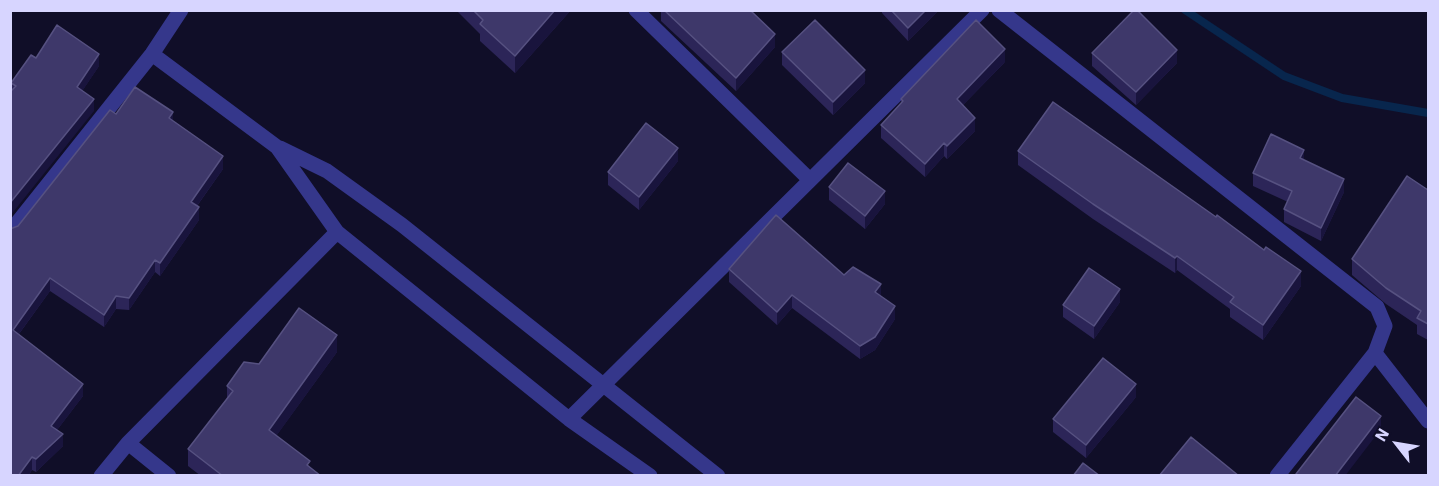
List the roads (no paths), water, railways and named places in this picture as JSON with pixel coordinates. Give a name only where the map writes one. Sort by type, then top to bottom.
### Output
[{"type":"street","points":[[10,232],[152,54],[181,10]]},
{"type":"street","points":[[636,10],[810,180]]},
{"type":"street","points":[[569,419],[982,10]]},
{"type":"street","points":[[999,10],[1377,307],[1385,326],[1375,352],[1277,476]]},
{"type":"street","points":[[152,54],[277,147],[327,171],[402,225],[718,476]]},
{"type":"street","points":[[277,147],[337,232],[569,419],[650,476]]},
{"type":"street","points":[[101,476],[128,444],[337,232]]},
{"type":"street","points":[[1375,352],[1428,421]]},
{"type":"street","points":[[128,444],[169,476]]},
{"type":"waterway","points":[[1185,10],[1284,76],[1342,98],[1428,113]]}]
